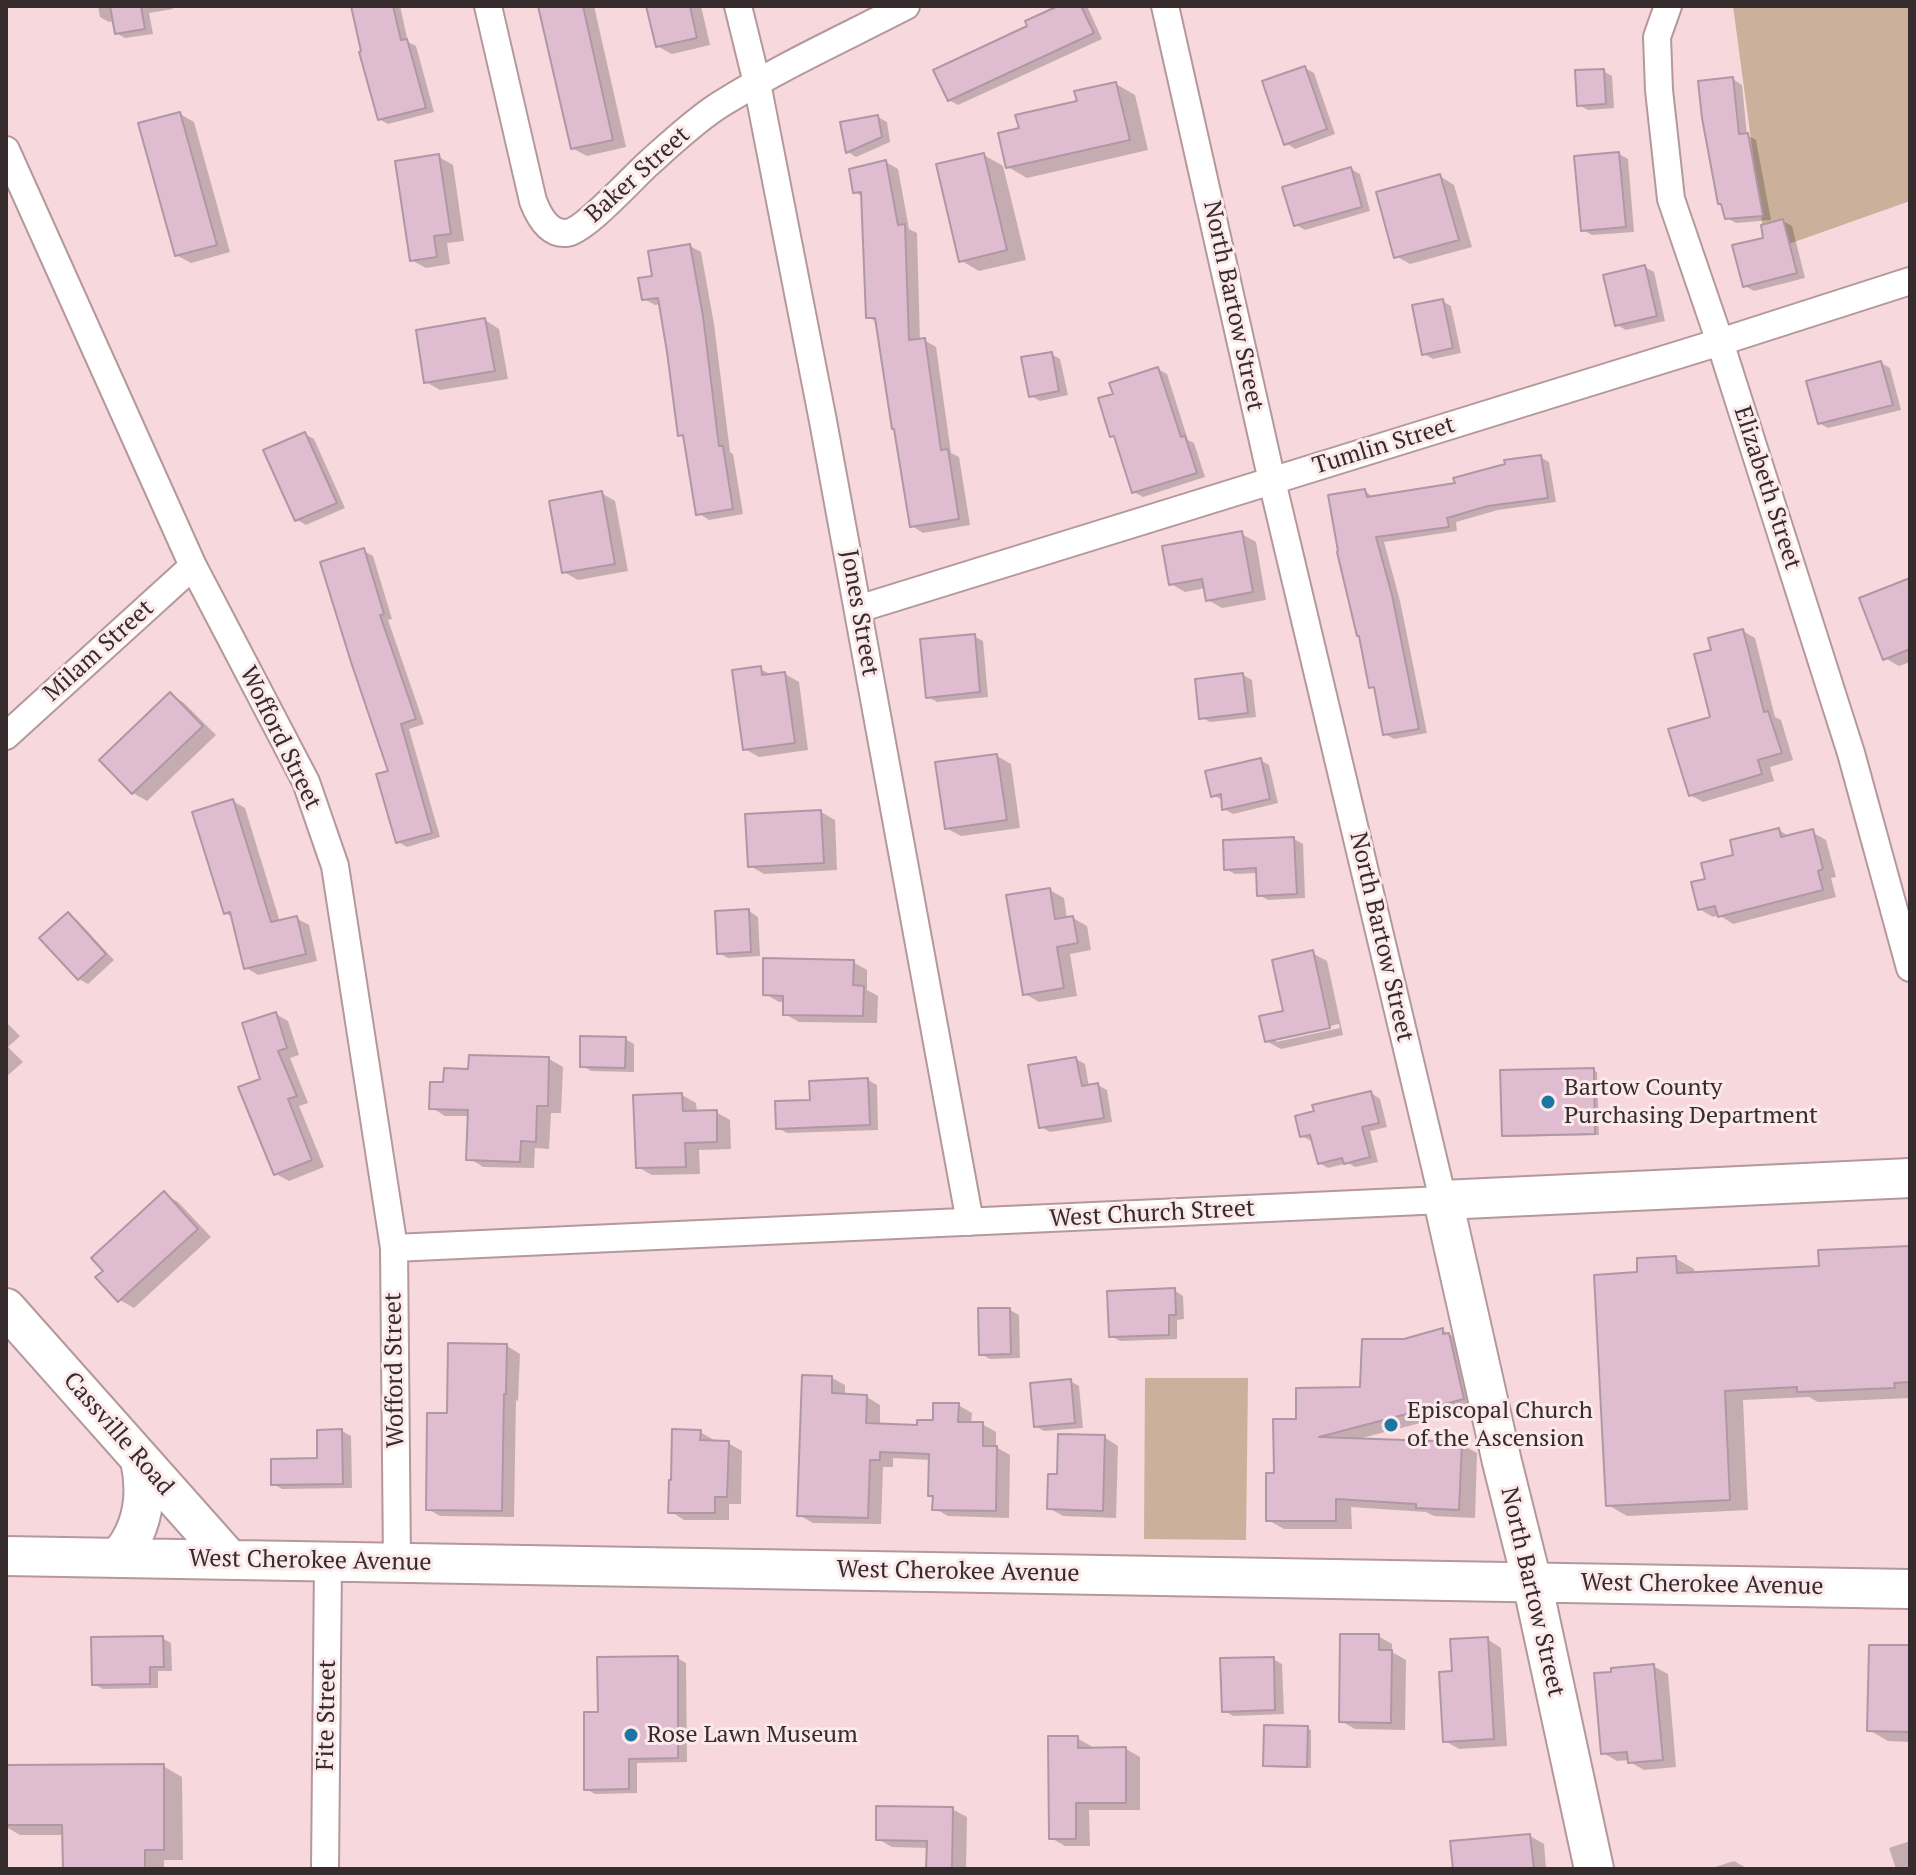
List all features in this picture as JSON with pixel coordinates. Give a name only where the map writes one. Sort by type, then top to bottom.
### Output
[{"type":"main road","name":"West Church Street","points":[[1443,1200],[1910,1178]]},
{"type":"main road","name":"North Bartow Street","points":[[1443,1200],[1532,1582],[1594,1869]]},
{"type":"main road","name":"Cassville Road","points":[[6,1308],[230,1560]]},
{"type":"main road","points":[[118,1558],[131,1541],[141,1517],[144,1489],[140,1460]]},
{"type":"main road","name":"West Cherokee Avenue","points":[[6,1556],[1910,1589]]},
{"type":"street","name":"Baker Street","points":[[488,6],[533,201],[539,217],[553,229],[566,233],[581,227],[648,163],[718,105],[757,83]]},
{"type":"street","name":"Jones Street","points":[[738,6],[757,83],[858,609],[970,1222]]},
{"type":"street","points":[[757,83],[906,6]]},
{"type":"street","name":"North Bartow Street","points":[[1165,6],[1272,481],[1443,1200]]},
{"type":"street","name":"Elizabeth Street","points":[[1668,6],[1657,37],[1659,90],[1671,199],[1720,342],[1851,753],[1910,968]]},
{"type":"street","name":"Wofford Street","points":[[6,150],[193,566],[306,782],[335,866],[394,1248],[397,1563]]},
{"type":"street","name":"Tumlin Street","points":[[858,609],[1910,281]]},
{"type":"street","name":"Milam Street","points":[[6,736],[193,566]]},
{"type":"street","name":"West Church Street","points":[[394,1248],[1443,1200]]},
{"type":"street","name":"Fite Street","points":[[325,1869],[328,1562]]},
{"type":"shaded area","points":[[1733,6],[1910,6],[1910,201],[1766,252]]},
{"type":"shaded area","points":[[1145,1378],[1248,1378],[1246,1540],[1144,1539]]},
{"type":"building","points":[[110,6],[141,6],[145,29],[115,34]]},
{"type":"building","points":[[351,6],[393,6],[401,40],[407,39],[426,108],[378,120],[359,52]]},
{"type":"building","points":[[538,6],[583,6],[613,140],[571,149]]},
{"type":"building","points":[[646,6],[690,6],[697,38],[656,47]]},
{"type":"building","points":[[1058,6],[1081,6],[1094,33],[948,101],[933,70],[1027,26],[1025,21]]},
{"type":"building","points":[[1305,66],[1327,129],[1284,145],[1262,81]]},
{"type":"building","points":[[1604,69],[1606,104],[1577,106],[1575,70]]},
{"type":"building","points":[[1733,77],[1739,134],[1748,133],[1763,216],[1725,219],[1721,204],[1718,204],[1698,81]]},
{"type":"building","points":[[1116,82],[1130,140],[1006,168],[998,133],[1019,128],[1015,115],[1077,101],[1074,91]]},
{"type":"building","points":[[180,112],[217,245],[175,256],[138,123]]},
{"type":"building","points":[[878,115],[882,137],[846,153],[840,122]]},
{"type":"building","points":[[1619,152],[1626,227],[1581,231],[1574,156]]},
{"type":"building","points":[[984,153],[1007,250],[959,262],[936,164]]},
{"type":"building","points":[[439,154],[451,234],[434,236],[437,257],[410,261],[395,161]]},
{"type":"building","points":[[886,160],[898,225],[905,224],[909,340],[925,338],[941,450],[948,449],[959,519],[910,527],[875,318],[866,318],[861,192],[853,193],[849,169]]},
{"type":"building","points":[[1351,167],[1362,207],[1294,226],[1282,187]]},
{"type":"building","points":[[1440,174],[1459,240],[1394,258],[1376,192]]},
{"type":"building","points":[[1783,219],[1797,273],[1743,287],[1732,245],[1763,238],[1761,225]]},
{"type":"building","points":[[690,244],[703,316],[719,446],[723,446],[733,509],[696,515],[683,435],[678,436],[658,298],[642,300],[638,278],[652,276],[648,251]]},
{"type":"building","points":[[1645,265],[1657,316],[1615,326],[1603,275]]},
{"type":"building","points":[[1443,299],[1453,348],[1422,355],[1412,305]]},
{"type":"building","points":[[485,318],[495,371],[424,383],[416,330]]},
{"type":"building","points":[[1052,352],[1059,391],[1029,397],[1021,357]]},
{"type":"building","points":[[1881,361],[1893,405],[1818,424],[1806,381]]},
{"type":"building","points":[[1158,367],[1181,437],[1185,436],[1197,473],[1132,493],[1098,398],[1113,394],[1109,383]]},
{"type":"building","points":[[305,432],[337,503],[295,521],[263,450]]},
{"type":"building","points":[[1541,455],[1548,498],[1488,506],[1447,518],[1449,527],[1376,537],[1392,595],[1419,729],[1383,735],[1374,687],[1369,688],[1337,552],[1328,495],[1365,489],[1367,497],[1455,483],[1453,478],[1505,464],[1504,460]]},
{"type":"building","points":[[602,491],[615,564],[562,573],[549,501]]},
{"type":"building","points":[[1242,531],[1253,592],[1206,601],[1202,579],[1169,585],[1162,546]]},
{"type":"building","points":[[364,548],[384,614],[380,615],[416,719],[401,724],[432,833],[396,843],[376,774],[388,771],[320,562]]},
{"type":"building","points":[[1910,578],[1910,649],[1883,660],[1859,598]]},
{"type":"building","points":[[1743,629],[1764,712],[1768,711],[1782,753],[1758,760],[1762,774],[1689,796],[1668,729],[1710,717],[1694,654],[1711,650],[1708,638]]},
{"type":"building","points":[[975,634],[980,692],[926,698],[920,639]]},
{"type":"building","points":[[761,666],[762,675],[785,672],[795,743],[743,750],[732,670]]},
{"type":"building","points":[[1243,673],[1248,713],[1199,719],[1195,679]]},
{"type":"building","points":[[170,692],[203,726],[132,794],[99,760]]},
{"type":"building","points":[[997,754],[1007,820],[945,829],[935,762]]},
{"type":"building","points":[[1261,758],[1270,799],[1222,810],[1221,794],[1211,797],[1205,771]]},
{"type":"building","points":[[233,799],[271,922],[297,916],[306,954],[244,969],[230,912],[224,914],[192,812]]},
{"type":"building","points":[[821,810],[824,863],[748,867],[745,814]]},
{"type":"building","points":[[1779,828],[1781,837],[1813,829],[1823,869],[1818,871],[1823,890],[1718,917],[1715,906],[1698,910],[1691,882],[1705,879],[1701,863],[1733,855],[1730,840]]},
{"type":"building","points":[[1294,837],[1297,894],[1257,896],[1256,868],[1224,870],[1223,840]]},
{"type":"building","points":[[1050,888],[1055,919],[1073,916],[1078,943],[1057,947],[1064,988],[1023,995],[1006,895]]},
{"type":"building","points":[[749,909],[751,952],[717,954],[715,911]]},
{"type":"building","points":[[68,912],[106,954],[78,980],[39,938]]},
{"type":"building","points":[[1313,950],[1330,1028],[1265,1042],[1259,1016],[1283,1011],[1272,960]]},
{"type":"building","points":[[763,958],[854,960],[853,985],[864,986],[863,1016],[783,1015],[783,996],[763,995]]},
{"type":"building","points":[[276,1012],[287,1048],[278,1051],[297,1096],[288,1099],[312,1160],[274,1175],[238,1087],[260,1079],[242,1023]]},
{"type":"building","points":[[580,1036],[626,1037],[625,1068],[580,1067]]},
{"type":"building","points":[[469,1055],[549,1057],[548,1106],[537,1106],[536,1142],[521,1141],[520,1162],[466,1160],[468,1110],[429,1109],[430,1082],[443,1082],[444,1068],[468,1069]]},
{"type":"building","points":[[1076,1057],[1082,1086],[1098,1083],[1104,1118],[1039,1128],[1028,1065]]},
{"type":"building","name":"Bartow County Purchasing Department","points":[[1594,1068],[1595,1134],[1502,1136],[1500,1070]]},
{"type":"building","points":[[868,1078],[870,1125],[776,1129],[775,1101],[810,1100],[809,1081]]},
{"type":"building","points":[[1371,1091],[1379,1123],[1362,1127],[1370,1157],[1344,1164],[1342,1158],[1318,1164],[1310,1135],[1300,1137],[1295,1116],[1314,1111],[1312,1105]]},
{"type":"building","points":[[682,1093],[683,1111],[717,1110],[717,1142],[685,1143],[686,1167],[636,1168],[633,1095]]},
{"type":"building","points":[[164,1191],[198,1229],[118,1302],[95,1277],[103,1271],[91,1258]]},
{"type":"building","points":[[1910,1246],[1910,1382],[1894,1383],[1895,1388],[1797,1392],[1797,1387],[1725,1391],[1730,1500],[1606,1506],[1594,1275],[1637,1272],[1637,1258],[1676,1256],[1677,1273],[1819,1266],[1818,1250]]},
{"type":"building","points":[[1175,1288],[1176,1315],[1169,1315],[1169,1335],[1109,1337],[1107,1291]]},
{"type":"building","points":[[978,1308],[1010,1308],[1011,1354],[979,1355]]},
{"type":"building","points":[[1443,1328],[1443,1334],[1449,1333],[1464,1399],[1319,1437],[1462,1442],[1459,1510],[1336,1499],[1336,1521],[1266,1521],[1266,1473],[1274,1473],[1273,1419],[1296,1419],[1296,1388],[1360,1387],[1362,1339],[1404,1339]]},
{"type":"building","points":[[448,1343],[507,1344],[502,1511],[426,1510],[427,1413],[447,1413]]},
{"type":"building","points":[[802,1375],[832,1376],[832,1393],[867,1395],[866,1423],[917,1425],[917,1420],[933,1420],[933,1403],[959,1403],[958,1422],[983,1422],[983,1446],[997,1446],[996,1511],[932,1510],[933,1496],[928,1496],[929,1454],[880,1452],[880,1460],[870,1460],[868,1518],[797,1516]]},
{"type":"building","points":[[1071,1379],[1075,1423],[1034,1427],[1030,1383]]},
{"type":"building","points":[[342,1429],[343,1484],[271,1485],[271,1459],[317,1458],[317,1430]]},
{"type":"building","points":[[672,1429],[701,1430],[700,1440],[729,1441],[727,1497],[715,1497],[715,1513],[668,1513]]},
{"type":"building","points":[[1058,1434],[1105,1435],[1103,1511],[1047,1509],[1048,1474],[1057,1474]]},
{"type":"building","points":[[1340,1634],[1379,1634],[1379,1650],[1392,1650],[1391,1723],[1339,1722]]},
{"type":"building","points":[[163,1636],[164,1667],[150,1667],[150,1684],[92,1685],[91,1637]]},
{"type":"building","points":[[1488,1637],[1494,1739],[1443,1742],[1439,1672],[1452,1671],[1450,1639]]},
{"type":"building","points":[[1869,1645],[1910,1645],[1910,1732],[1867,1731]]},
{"type":"building","name":"Rose Lawn Museum","points":[[678,1656],[678,1758],[629,1759],[629,1789],[584,1790],[584,1712],[598,1712],[597,1657]]},
{"type":"building","points":[[1274,1657],[1275,1710],[1222,1712],[1220,1658]]},
{"type":"building","points":[[1654,1664],[1663,1760],[1628,1763],[1627,1752],[1601,1754],[1594,1673],[1611,1672],[1611,1668]]},
{"type":"building","points":[[1264,1725],[1308,1726],[1307,1767],[1263,1766]]},
{"type":"building","points":[[1048,1736],[1078,1736],[1078,1748],[1126,1747],[1126,1803],[1076,1803],[1076,1839],[1049,1839]]},
{"type":"building","points":[[164,1764],[164,1850],[145,1850],[145,1869],[63,1869],[62,1825],[6,1825],[6,1765]]},
{"type":"building","points":[[876,1806],[953,1807],[952,1869],[926,1869],[927,1841],[876,1840]]},
{"type":"building","points":[[1530,1834],[1534,1869],[1453,1869],[1450,1841]]},
{"type":"place","name":"Bartow County Purchasing Department","points":[[1548,1102]]},
{"type":"place","name":"Episcopal Church of the Ascension","points":[[1391,1425]]},
{"type":"place","name":"Rose Lawn Museum","points":[[631,1735]]}]
